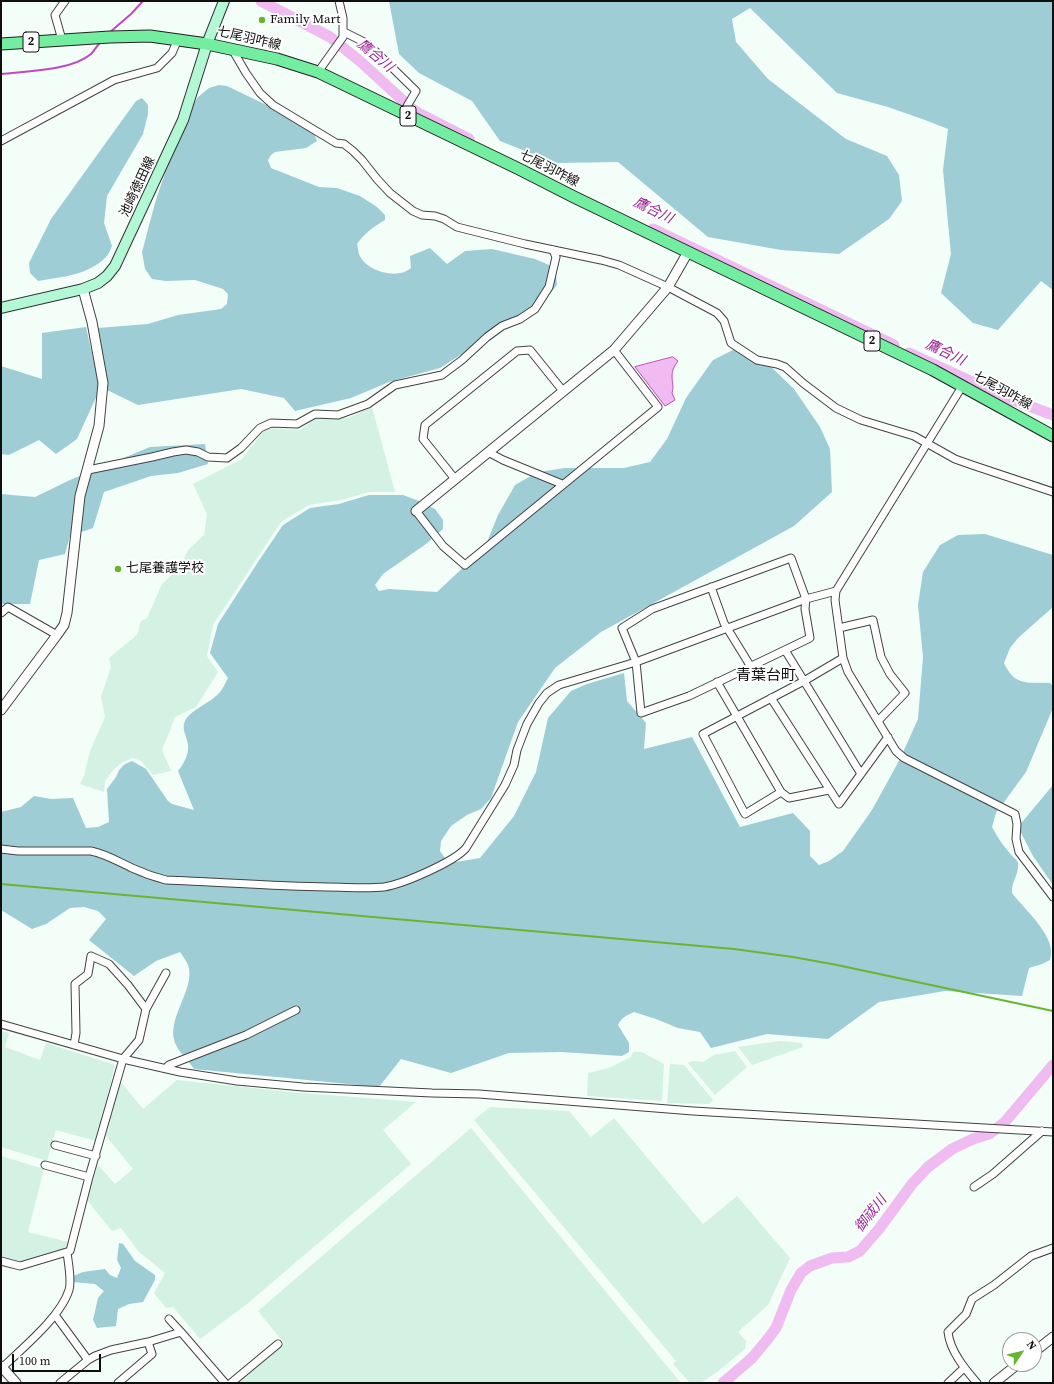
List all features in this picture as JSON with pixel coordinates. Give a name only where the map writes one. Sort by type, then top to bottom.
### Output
[{"type":"main road","name":"池崎徳田線","points":[[1,308],[83,289],[98,283],[107,276],[115,266],[183,120],[207,44],[224,1]]},
{"type":"main road","name":"七尾羽咋線","points":[[1,44],[150,36],[178,39],[232,49],[277,59],[318,72],[963,385],[1053,436]]},
{"type":"street","points":[[62,40],[55,15],[65,1]]},
{"type":"street","points":[[318,72],[343,37],[343,18],[339,1]]},
{"type":"street","points":[[344,32],[368,44],[416,91],[403,113]]},
{"type":"street","points":[[1,140],[114,80],[157,68],[172,53],[178,39]]},
{"type":"street","points":[[232,49],[260,93],[273,105],[336,143],[344,144],[353,150],[376,179],[390,193],[413,211],[422,215],[435,216],[444,219],[457,227],[619,265],[668,287],[719,314],[724,322],[731,343],[757,360],[778,364],[785,367],[836,408],[861,420],[898,430],[972,465],[1053,492]]},
{"type":"street","points":[[88,470],[186,450],[198,452],[208,457],[227,458],[241,448],[260,428],[272,423],[297,424],[315,414],[338,415],[368,404],[395,385],[442,375],[502,326],[535,309],[549,287],[556,257],[553,250]]},
{"type":"street","points":[[614,350],[658,407],[562,484],[465,565],[443,546],[416,511],[614,350],[668,287],[688,252]]},
{"type":"street","points":[[1,710],[57,636],[64,625],[67,613],[80,496],[99,426],[103,383],[92,322],[83,289]]},
{"type":"street","points":[[455,479],[423,438],[425,425],[517,352],[530,350],[563,392]]},
{"type":"street","points":[[963,385],[836,591],[835,600],[843,658],[848,672],[896,750],[904,758],[1016,814],[1016,839],[1019,852],[1053,897]]},
{"type":"street","points":[[488,452],[503,460],[562,484]]},
{"type":"street","points":[[791,558],[806,599],[805,609],[810,638],[689,696],[641,714],[636,662],[622,628],[652,609],[791,558]]},
{"type":"street","points":[[711,587],[727,628],[750,667]]},
{"type":"street","points":[[1,849],[18,851],[100,852],[132,868],[166,880],[306,886],[384,887],[395,884],[442,865],[461,854],[466,848],[508,779],[527,724],[539,703],[547,693],[559,685],[636,662],[806,599],[836,591]]},
{"type":"street","points":[[1,613],[8,607],[57,636]]},
{"type":"street","points":[[839,628],[873,620],[881,657],[890,674],[905,693],[878,721]]},
{"type":"street","points":[[785,650],[861,774]]},
{"type":"street","points":[[781,792],[746,814],[702,734],[804,681],[843,658]]},
{"type":"street","points":[[717,682],[781,792],[789,798],[829,790]]},
{"type":"street","points":[[771,698],[839,804],[888,736]]},
{"type":"street","points":[[74,1045],[76,1033],[75,984],[88,974],[91,956],[109,964],[128,984],[146,1009]]},
{"type":"street","points":[[1,1261],[20,1266],[70,1251],[89,1177],[123,1059],[139,1040],[146,1009],[166,973]]},
{"type":"street","points":[[166,1068],[169,1065],[246,1035],[296,1010]]},
{"type":"street","points":[[1,1024],[123,1059],[180,1072],[237,1081],[303,1087],[479,1094],[693,1111],[1053,1132]]},
{"type":"street","points":[[974,1187],[993,1174],[1042,1131]]},
{"type":"street","points":[[55,1146],[96,1156]]},
{"type":"street","points":[[45,1165],[89,1177]]},
{"type":"street","points":[[977,1383],[964,1368],[949,1341],[948,1332],[966,1314],[972,1299],[994,1285],[1031,1256],[1053,1248]]},
{"type":"street","points":[[16,1383],[2,1368],[55,1315],[69,1290],[70,1284],[67,1252]]},
{"type":"street","points":[[55,1315],[88,1360]]},
{"type":"street","points":[[169,1319],[225,1383]]},
{"type":"street","points":[[60,1383],[88,1360],[111,1350],[148,1342],[181,1332]]},
{"type":"street","points":[[1042,1346],[1053,1337]]},
{"type":"street","points":[[118,1383],[152,1354],[148,1342]]},
{"type":"street","points":[[231,1383],[278,1344]]},
{"type":"street","points":[[948,1383],[964,1368]]},
{"type":"street","points":[[994,1383],[1008,1372]]},
{"type":"green space","points":[[372,407],[395,492],[369,492],[341,500],[309,505],[281,522],[213,625],[207,656],[218,672],[196,707],[175,717],[162,750],[171,771],[153,775],[141,761],[133,758],[123,762],[113,770],[105,781],[104,792],[80,784],[84,776],[90,751],[105,717],[101,697],[111,667],[109,658],[137,635],[141,621],[147,618],[162,584],[180,568],[188,550],[204,535],[207,514],[193,484],[242,459],[266,428],[300,430],[316,418],[348,418]]},
{"type":"green space","points":[[1,1031],[9,1033],[5,1047],[40,1060],[46,1043],[115,1065],[96,1141],[56,1130],[47,1161],[1,1147]]},
{"type":"green space","points":[[780,1041],[802,1043],[803,1047],[752,1065],[738,1047]]},
{"type":"green space","points":[[735,1051],[747,1067],[715,1095],[688,1063],[692,1061],[703,1062],[714,1055]]},
{"type":"green space","points":[[633,1052],[642,1052],[664,1064],[662,1101],[587,1096],[588,1073],[609,1068],[631,1057]]},
{"type":"green space","points":[[670,1064],[684,1065],[713,1100],[709,1104],[667,1103]]},
{"type":"green space","points":[[177,1080],[291,1092],[416,1102],[383,1130],[411,1164],[247,1304],[200,1339],[173,1307],[166,1308],[154,1293],[165,1273],[138,1251],[121,1228],[112,1231],[86,1199],[95,1167],[99,1166],[115,1184],[133,1169],[106,1136],[120,1081],[143,1109]]},
{"type":"green space","points":[[490,1107],[569,1111],[591,1137],[614,1118],[703,1224],[737,1196],[790,1258],[768,1305],[738,1332],[746,1341],[745,1349],[701,1383],[690,1383],[673,1364],[676,1361],[474,1120]]},
{"type":"green space","points":[[471,1128],[681,1383],[234,1383],[284,1343],[258,1311]]},
{"type":"green space","points":[[1,1156],[44,1169],[28,1232],[68,1242],[67,1249],[16,1264],[1,1259]]},
{"type":"shaded area","points":[[389,1],[1053,1],[1053,290],[1041,281],[998,330],[973,323],[941,293],[951,254],[943,170],[948,129],[888,107],[837,93],[750,8],[732,19],[736,42],[768,79],[846,139],[887,156],[899,175],[902,201],[889,219],[839,254],[781,250],[708,237],[618,162],[555,163],[500,141],[472,101],[419,73],[399,54]]},
{"type":"shaded area","points":[[219,85],[227,86],[306,124],[313,131],[317,141],[306,148],[275,152],[268,160],[271,168],[319,187],[337,188],[360,196],[377,207],[385,215],[385,220],[370,230],[357,244],[359,254],[370,267],[382,272],[394,274],[401,273],[411,268],[410,256],[430,248],[447,264],[465,251],[492,249],[535,259],[549,265],[556,274],[557,285],[542,303],[440,368],[389,382],[351,398],[295,411],[284,398],[241,389],[138,405],[107,390],[98,328],[148,324],[178,315],[221,309],[227,304],[228,294],[223,289],[195,280],[166,281],[152,279],[145,269],[142,252],[155,203],[181,124],[198,97],[209,88]]},
{"type":"shaded area","points":[[142,98],[148,105],[148,114],[143,134],[107,196],[104,223],[112,246],[109,253],[99,263],[91,268],[74,274],[38,281],[30,273],[29,263],[51,219],[136,101]]},
{"type":"shaded area","points":[[86,327],[99,391],[77,439],[56,454],[39,440],[9,455],[1,454],[1,366],[42,379],[42,333]]},
{"type":"shaded area","points":[[735,349],[744,349],[761,357],[794,389],[820,427],[830,449],[832,492],[794,526],[601,632],[555,668],[518,722],[491,798],[481,809],[467,815],[451,826],[441,841],[440,851],[445,858],[456,862],[480,858],[514,816],[536,772],[548,718],[571,691],[587,684],[624,673],[627,701],[646,723],[644,749],[692,737],[740,827],[793,813],[810,831],[810,856],[819,865],[829,861],[843,851],[872,810],[900,759],[918,719],[923,657],[918,605],[923,572],[940,545],[958,535],[985,534],[1053,555],[1053,607],[1018,638],[1010,648],[1004,663],[1008,671],[1018,680],[1029,683],[1050,683],[1053,686],[1053,708],[1026,772],[996,813],[992,827],[1002,843],[1018,863],[1018,870],[1012,893],[1041,927],[1046,935],[1051,950],[1050,960],[1029,968],[1022,996],[945,991],[879,1002],[828,1039],[767,1034],[711,1048],[700,1032],[678,1028],[634,1012],[624,1017],[618,1025],[629,1043],[629,1052],[622,1056],[561,1052],[509,1053],[451,1073],[401,1059],[379,1087],[194,1069],[177,1047],[174,1037],[176,1016],[185,995],[189,975],[188,965],[180,952],[156,961],[134,976],[89,940],[106,919],[98,911],[84,907],[70,908],[46,924],[32,929],[1,910],[1,812],[21,807],[34,796],[51,799],[73,798],[86,828],[98,827],[109,822],[107,789],[116,777],[119,770],[125,764],[132,761],[146,769],[168,801],[172,804],[194,810],[178,771],[188,752],[184,724],[190,714],[213,699],[222,690],[226,683],[228,678],[210,653],[218,624],[283,525],[310,508],[339,504],[369,495],[403,495],[419,501],[435,509],[443,520],[443,529],[426,544],[383,574],[375,585],[379,591],[389,589],[437,592],[485,547],[498,515],[515,485],[538,472],[565,468],[624,468],[650,462],[667,439],[686,398],[713,360]]},
{"type":"shaded area","points":[[673,357],[678,361],[672,374],[672,393],[675,400],[665,406],[635,367]]},
{"type":"shaded area","points":[[205,444],[208,464],[178,473],[151,476],[104,492],[93,528],[70,536],[65,554],[39,560],[30,604],[1,604],[1,494],[35,497],[70,480],[150,447]]},
{"type":"shaded area","points":[[1053,785],[1053,885],[1033,856],[1018,827]]},
{"type":"shaded area","points":[[119,1243],[123,1244],[135,1261],[155,1275],[155,1280],[143,1302],[129,1304],[118,1309],[116,1326],[97,1328],[93,1320],[98,1298],[104,1291],[95,1284],[73,1282],[73,1276],[83,1272],[105,1269],[110,1275],[117,1278],[121,1268],[117,1260]]},
{"type":"waterway","points":[[109,33],[131,14],[143,1]]},
{"type":"waterway","name":"鷹合川","points":[[261,1],[330,37],[361,62],[411,108],[469,139]]},
{"type":"waterway","points":[[1,74],[48,69],[72,64],[91,54],[101,42]]},
{"type":"waterway","name":"鷹合川","points":[[653,229],[894,345]]},
{"type":"waterway","name":"鷹合川","points":[[909,353],[1003,396],[1053,415]]},
{"type":"waterway","name":"御祓川","points":[[723,1383],[752,1358],[776,1328],[791,1290],[801,1273],[810,1266],[832,1258],[848,1257],[860,1251],[879,1229],[912,1184],[928,1167],[952,1149],[973,1139],[989,1134],[1004,1123],[1053,1065]]},
{"type":"railway","points":[[1,884],[734,949],[837,965],[1053,1011]]},
{"type":"place","name":"Family Mart","points":[[262,20]]},
{"type":"place","name":"七尾養護学校","points":[[118,569]]},
{"type":"district","name":"青葉台町","points":[[766,676]]}]
